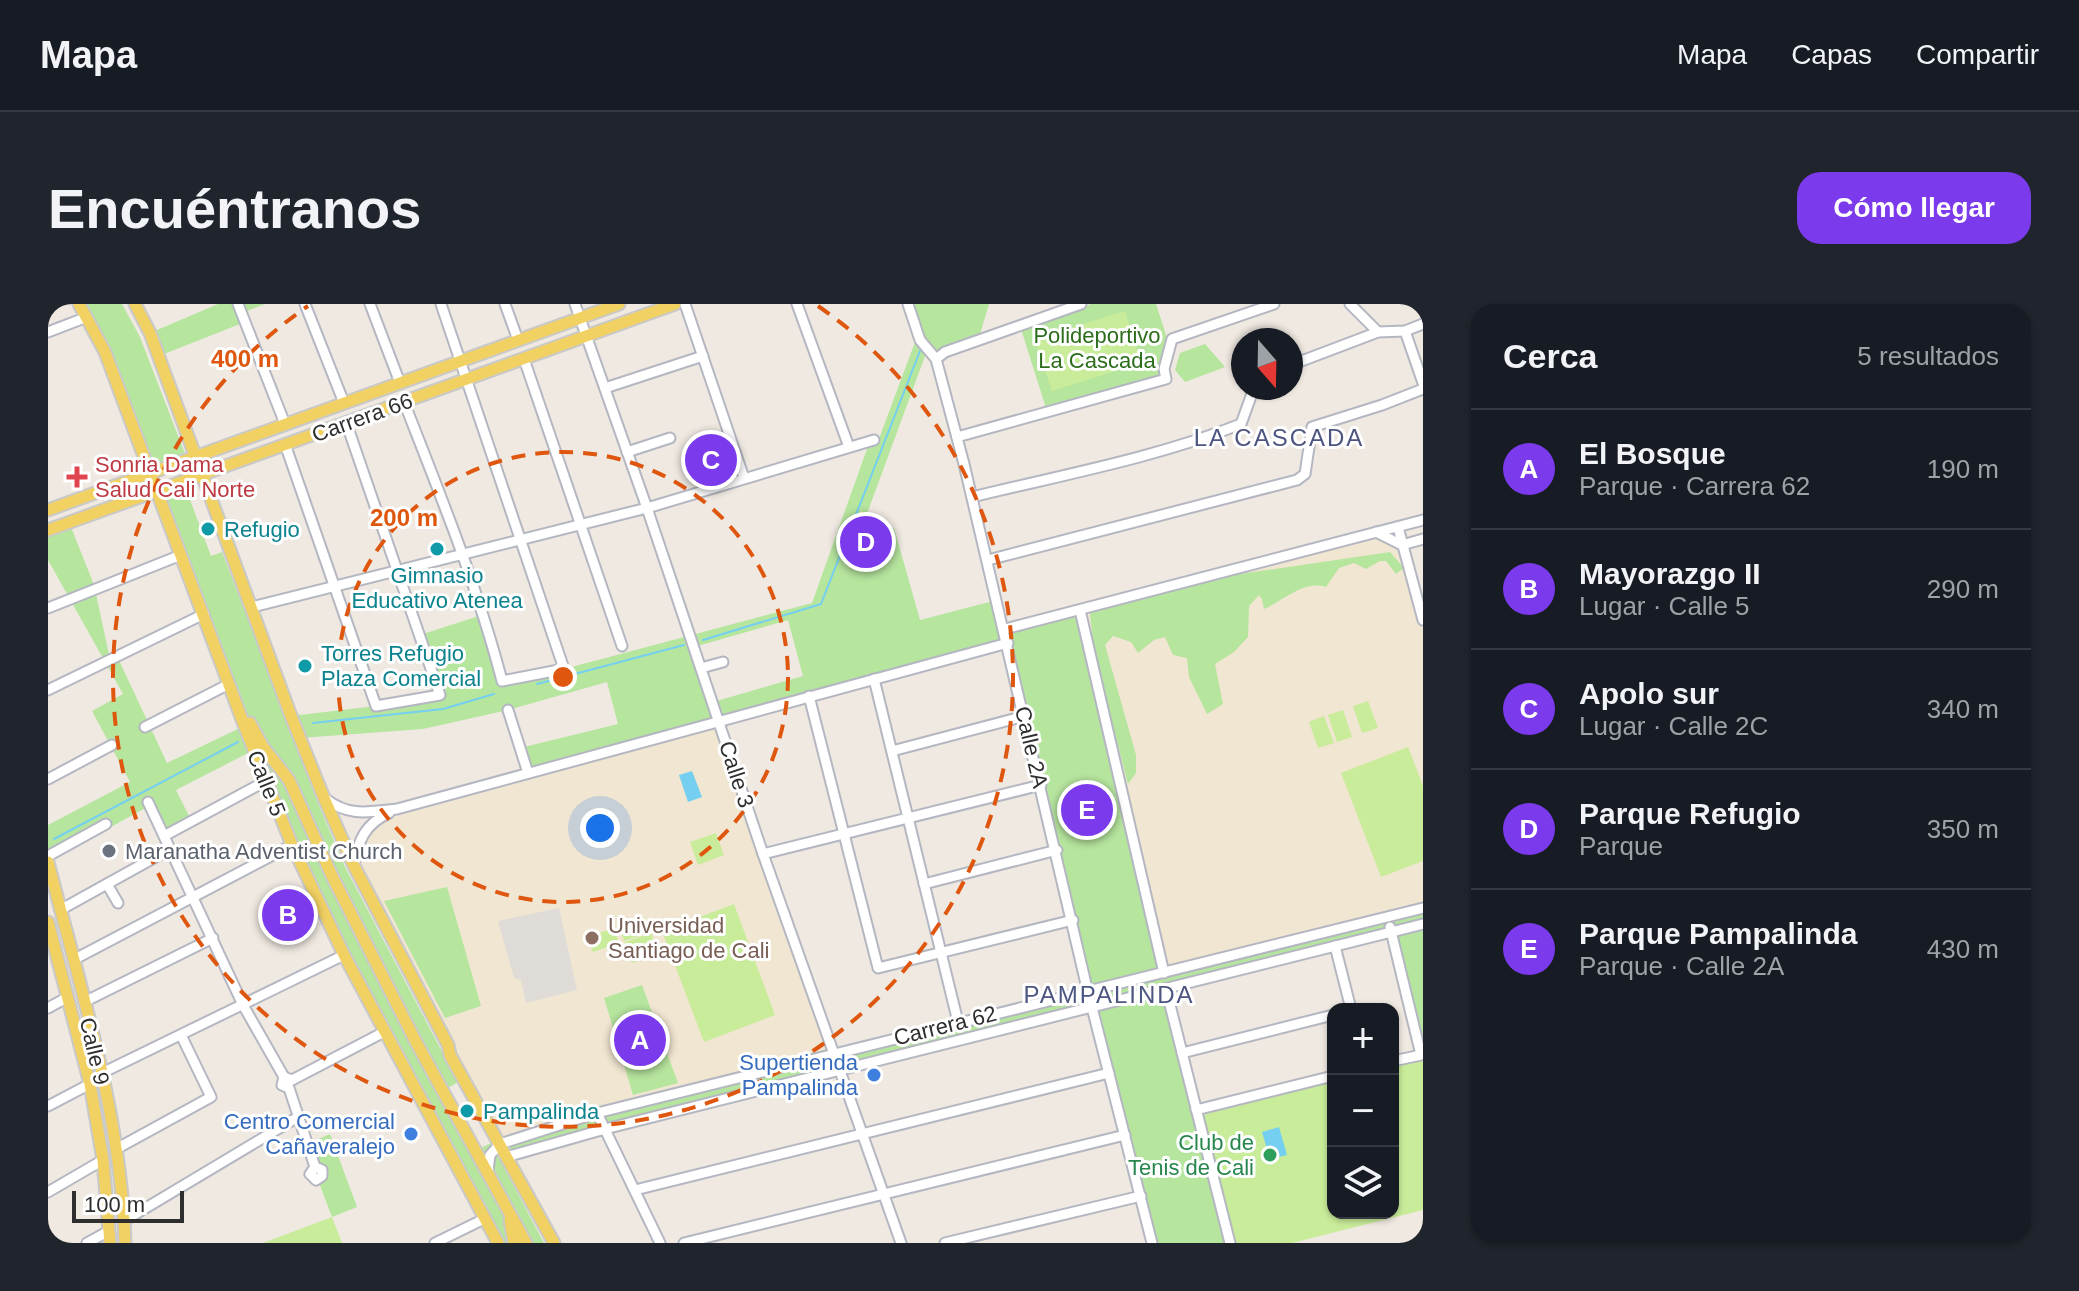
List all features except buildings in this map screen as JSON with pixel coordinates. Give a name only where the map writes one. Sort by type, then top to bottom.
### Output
[{"type":"main road","name":"Calle 5","points":[[79,304],[105,352],[292,845],[344,955],[498,1243]]},
{"type":"main road","points":[[135,304],[150,333],[203,474],[287,716],[350,868],[552,1243]]},
{"type":"main road","name":"Carrera 66","points":[[49,507],[619,304]]},
{"type":"main road","name":"Carrera 66","points":[[48,530],[675,304]]},
{"type":"main road","points":[[230,552],[324,798],[354,866],[448,1045],[450,1055]]},
{"type":"main road","points":[[229,684],[263,747],[289,780],[332,876],[416,1042],[526,1243]]},
{"type":"main road","name":"Calle 9","points":[[48,859],[102,1073],[116,1149],[125,1243]]},
{"type":"main road","points":[[48,897],[53,881]]},
{"type":"main road","points":[[49,925],[72,955]]},
{"type":"main road","name":"Calle 9","points":[[49,925],[90,1084],[103,1160],[110,1239]]},
{"type":"main road","points":[[508,1207],[514,1243]]},
{"type":"street","points":[[238,304],[285,424]]},
{"type":"street","points":[[305,304],[344,403]]},
{"type":"street","points":[[370,304],[400,383]]},
{"type":"street","points":[[404,402],[464,554],[485,614],[502,681],[564,669],[441,304]]},
{"type":"street","points":[[505,304],[518,340]]},
{"type":"street","name":"Calle 3","points":[[575,304],[763,854],[901,1243]]},
{"type":"street","points":[[685,304],[744,478]]},
{"type":"street","points":[[797,304],[849,447]]},
{"type":"street","name":"Calle 2A","points":[[908,304],[920,340],[936,359],[957,437],[1005,629],[1088,991],[1152,1243]]},
{"type":"street","points":[[936,359],[945,352],[1081,304]]},
{"type":"street","points":[[957,437],[1166,379],[1164,369],[1172,339],[1274,304]]},
{"type":"street","points":[[1350,304],[1378,332]]},
{"type":"street","points":[[48,332],[87,317]]},
{"type":"street","points":[[1303,360],[1378,332],[1405,331],[1423,324]]},
{"type":"street","points":[[988,560],[1297,480],[1305,474],[1312,427],[1382,405],[1423,386],[1405,331]]},
{"type":"street","points":[[605,388],[703,356]]},
{"type":"street","points":[[524,359],[622,646]]},
{"type":"street","points":[[972,497],[1122,461],[1231,428],[1241,424],[1250,400]]},
{"type":"street","points":[[285,444],[376,706],[440,695],[346,422]]},
{"type":"street","points":[[627,452],[670,438]]},
{"type":"street","points":[[252,607],[647,508],[874,440]]},
{"type":"street","points":[[1005,629],[1423,520]]},
{"type":"street","points":[[1398,527],[1423,620]]},
{"type":"street","points":[[1376,532],[1402,545],[1423,539]]},
{"type":"street","points":[[48,608],[181,555]]},
{"type":"street","points":[[1080,610],[1164,973]]},
{"type":"street","points":[[48,690],[204,614]]},
{"type":"street","points":[[324,798],[335,806],[360,814],[397,809],[1008,643]]},
{"type":"street","points":[[701,668],[723,662]]},
{"type":"street","points":[[874,679],[958,1022]]},
{"type":"street","points":[[145,727],[229,684]]},
{"type":"street","points":[[809,696],[878,968],[1073,920]]},
{"type":"street","points":[[508,710],[528,773]]},
{"type":"street","points":[[892,751],[1025,716]]},
{"type":"street","points":[[48,779],[112,745]]},
{"type":"street","points":[[164,836],[266,781]]},
{"type":"street","points":[[763,854],[1041,785]]},
{"type":"street","points":[[148,802],[243,1005],[288,1082],[315,1167]]},
{"type":"street","points":[[354,866],[358,841],[374,820],[397,809]]},
{"type":"street","points":[[48,859],[106,824]]},
{"type":"street","points":[[72,955],[194,898],[292,845]]},
{"type":"street","points":[[60,910],[170,849]]},
{"type":"street","points":[[924,884],[1057,850]]},
{"type":"street","points":[[107,884],[118,903]]},
{"type":"street","name":"Carrera 62","points":[[500,1144],[597,1113],[1423,908]]},
{"type":"street","points":[[1388,917],[1421,1055],[1399,1060]]},
{"type":"street","name":"Carrera 62","points":[[506,1157],[605,1129],[1423,924]]},
{"type":"street","points":[[84,1002],[213,938]]},
{"type":"street","points":[[1335,946],[1349,1003]]},
{"type":"street","points":[[1250,952],[1254,967]]},
{"type":"street","points":[[102,1073],[344,955]]},
{"type":"street","points":[[1166,989],[1230,1243]]},
{"type":"street","points":[[48,1008],[68,997]]},
{"type":"street","points":[[1182,1053],[1327,1017]]},
{"type":"street","points":[[288,1082],[384,1032]]},
{"type":"street","points":[[116,1149],[211,1097],[181,1035]]},
{"type":"street","points":[[635,1190],[1109,1073]]},
{"type":"street","points":[[1196,1110],[1327,1077]]},
{"type":"street","points":[[48,1106],[90,1084]]},
{"type":"street","points":[[597,1113],[660,1243]]},
{"type":"street","points":[[124,1221],[298,1117]]},
{"type":"street","points":[[684,1243],[1125,1135]]},
{"type":"street","points":[[488,1171],[490,1155],[500,1144]]},
{"type":"street","points":[[48,1192],[103,1160]]},
{"type":"street","points":[[945,1243],[1141,1196]]},
{"type":"street","points":[[435,1243],[484,1219]]},
{"type":"street","points":[[87,1243],[110,1239]]},
{"type":"shaded area","points":[[1398,527],[1423,620],[1423,908],[1164,973],[1080,610]]},
{"type":"shaded area","name":"Universidad Santiago de Cali","points":[[719,721],[834,1053],[500,1144],[354,866],[358,841],[397,809]]},
{"type":"shaded area","points":[[559,908],[577,990],[526,1003],[521,980],[514,978],[498,921]]},
{"type":"green space","points":[[79,304],[122,304],[140,337],[187,459],[151,472]]},
{"type":"green space","points":[[218,304],[265,304],[242,313],[245,322],[159,356],[150,333]]},
{"type":"green space","points":[[989,304],[978,341],[936,359],[928,348],[861,530],[894,528],[920,620],[997,600],[1005,629],[1080,610],[1164,973],[1423,908],[1423,1054],[1391,932],[1166,989],[1230,1243],[1152,1243],[1092,1007],[506,1157],[504,1141],[1088,991],[1008,643],[528,773],[520,748],[618,724],[607,682],[508,710],[423,729],[300,738],[291,716],[439,695],[420,635],[485,614],[502,681],[564,669],[812,603],[867,449],[877,444],[918,334],[909,306]],"holes":[[[788,620],[803,676],[713,702],[694,647]]]},
{"type":"green space","name":"Polideportivo La Cascada","points":[[1091,304],[1156,304],[1167,338],[1159,376],[1046,408],[1021,329]]},
{"type":"green space","points":[[1125,311],[1141,363],[1052,391],[1035,339]]},
{"type":"green space","points":[[1205,344],[1225,367],[1185,382],[1175,370],[1180,353]]},
{"type":"green space","points":[[183,481],[211,556],[222,552],[346,869],[458,1082],[448,1088],[481,1148],[491,1143],[544,1243],[498,1243],[344,955],[254,750],[176,790],[192,822],[164,836],[149,806],[48,856],[48,825],[130,782],[92,711],[123,694],[48,560],[48,530],[69,522],[94,585],[110,659],[117,656],[167,763],[244,726],[158,490]]},
{"type":"green space","points":[[1390,552],[1404,568],[1396,574],[1386,561],[1366,569],[1354,563],[1339,568],[1326,587],[1310,586],[1264,609],[1259,595],[1249,606],[1248,637],[1234,652],[1215,664],[1223,704],[1207,714],[1189,677],[1187,658],[1173,655],[1165,637],[1154,640],[1138,653],[1131,642],[1113,636],[1105,645],[1136,755],[1136,773],[1128,784],[1094,653],[1090,613],[1213,578]]},
{"type":"green space","points":[[1368,701],[1378,728],[1362,733],[1353,706]]},
{"type":"green space","points":[[1343,710],[1352,737],[1337,742],[1328,715]]},
{"type":"green space","points":[[1324,716],[1334,743],[1318,748],[1309,722]]},
{"type":"green space","points":[[1408,747],[1423,786],[1423,861],[1381,877],[1341,773]]},
{"type":"green space","points":[[716,833],[724,855],[698,865],[690,842]]},
{"type":"green space","points":[[447,887],[481,1006],[445,1018],[384,901]]},
{"type":"green space","points":[[734,904],[775,1015],[704,1042],[662,931]]},
{"type":"green space","points":[[645,917],[650,932],[624,941],[619,926]]},
{"type":"green space","points":[[614,928],[619,943],[593,952],[587,937]]},
{"type":"green space","points":[[651,933],[659,954],[632,963],[625,942]]},
{"type":"green space","points":[[642,985],[678,1083],[633,1095],[604,998]]},
{"type":"green space","name":"Club de Tenis de Cali","points":[[1423,1054],[1423,1210],[1399,1216],[1399,1075],[1399,1060]]},
{"type":"green space","name":"Club de Tenis de Cali","points":[[1327,1077],[1327,1219],[1387,1219],[1292,1243],[1230,1243],[1196,1110]]},
{"type":"green space","points":[[330,1134],[357,1207],[332,1217],[307,1144]]},
{"type":"green space","points":[[332,1217],[342,1243],[263,1243]]},
{"type":"water","points":[[692,771],[702,797],[688,802],[679,775]]},
{"type":"water","points":[[1279,1127],[1287,1155],[1270,1159],[1262,1132]]},
{"type":"waterway","points":[[703,640],[821,604],[920,351]]},
{"type":"waterway","points":[[537,684],[684,645]]},
{"type":"waterway","points":[[313,723],[443,709],[494,694]]},
{"type":"waterway","points":[[54,839],[238,742]]},
{"type":"place","name":"Apolo sur","points":[[711,460]]},
{"type":"place","name":"Sonria Dama Salud Cali Norte","points":[[77,477]]},
{"type":"place","name":"Refugio","points":[[208,529]]},
{"type":"place","name":"Parque Refugio","points":[[866,542]]},
{"type":"place","name":"Gimnasio Educativo Atenea","points":[[437,549]]},
{"type":"place","name":"Torres Refugio Plaza Comercial","points":[[305,666]]},
{"type":"place","name":"Parque Pampalinda","points":[[1087,810]]},
{"type":"place","name":"Maranatha Adventist Church","points":[[109,851]]},
{"type":"place","name":"Mayorazgo II","points":[[288,915]]},
{"type":"place","name":"Universidad Santiago de Cali","points":[[592,938]]},
{"type":"place","name":"El Bosque","points":[[640,1040]]},
{"type":"place","name":"Supertienda Pampalinda","points":[[874,1075]]},
{"type":"place","name":"Pampalinda","points":[[467,1111]]},
{"type":"place","name":"Centro Comercial Cañaveralejo","points":[[411,1134]]},
{"type":"place","name":"Club de Tenis de Cali","points":[[1270,1155]]},
{"type":"district","name":"LA CASCADA","points":[[1279,438]]},
{"type":"district","name":"PAMPALINDA","points":[[1109,995]]}]
